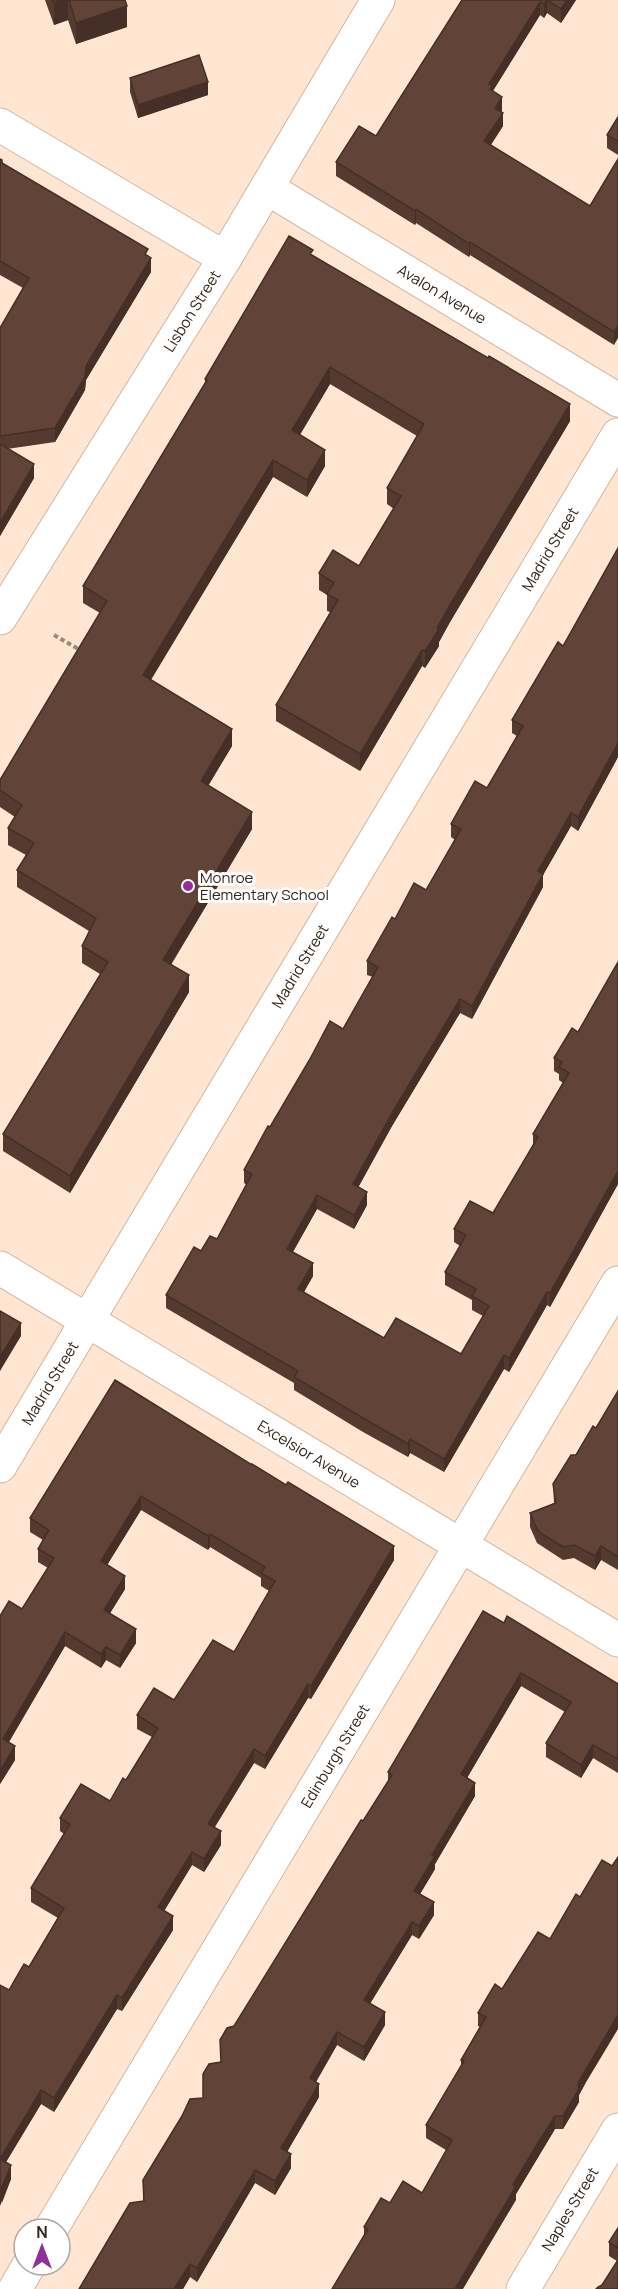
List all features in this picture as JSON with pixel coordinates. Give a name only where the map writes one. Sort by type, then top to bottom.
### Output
[{"type":"street","name":"Lisbon Street","points":[[0,618],[225,258],[378,0]]},
{"type":"street","points":[[0,125],[225,258]]},
{"type":"street","name":"Avalon Avenue","points":[[267,188],[618,400]]},
{"type":"street","name":"Madrid Street","points":[[0,1466],[618,435]]},
{"type":"street","name":"Excelsior Avenue","points":[[0,1268],[460,1547],[618,1640]]},
{"type":"street","name":"Edinburgh Street","points":[[58,2217],[618,1283]]},
{"type":"street","name":"Naples Street","points":[[523,2289],[618,2130]]},
{"type":"path","points":[[54,635],[85,653]]},
{"type":"building","points":[[69,0],[125,0],[127,6],[76,23]]},
{"type":"building","points":[[462,0],[547,0],[544,4],[540,2],[489,84],[492,86],[490,89],[502,97],[495,108],[503,113],[484,141],[590,206],[618,159],[618,325],[614,332],[336,162],[359,126],[376,136]]},
{"type":"building","points":[[547,0],[567,0],[561,9]]},
{"type":"building","points":[[199,55],[208,82],[138,105],[130,78]]},
{"type":"building","points":[[618,117],[618,141],[607,135]]},
{"type":"building","points":[[0,159],[2,163],[148,249],[145,254],[151,258],[86,366],[85,377],[55,428],[0,436],[0,328],[29,278],[0,261]]},
{"type":"building","points":[[289,236],[313,250],[310,254],[570,404],[450,605],[437,628],[439,629],[425,651],[422,650],[360,754],[276,705],[338,600],[327,594],[334,583],[319,573],[333,550],[359,566],[401,496],[387,488],[424,424],[330,367],[292,430],[325,450],[307,480],[273,460],[143,675],[232,729],[201,781],[252,812],[163,960],[189,975],[70,1176],[3,1134],[108,962],[82,946],[96,918],[17,870],[34,843],[8,828],[22,805],[0,790],[0,780],[107,601],[83,586],[207,380],[205,379]]},
{"type":"building","points":[[0,444],[34,464],[0,523]]},
{"type":"building","points":[[618,548],[618,743],[578,817],[571,813],[538,871],[543,874],[472,1006],[460,999],[392,1113],[353,1184],[367,1192],[354,1215],[317,1195],[287,1249],[313,1263],[298,1289],[384,1338],[396,1318],[461,1354],[489,1306],[472,1296],[476,1289],[445,1272],[466,1235],[454,1229],[470,1201],[493,1213],[538,1137],[533,1134],[569,1073],[559,1067],[562,1062],[554,1058],[572,1028],[578,1032],[618,962],[618,1171],[550,1293],[547,1292],[509,1358],[504,1355],[444,1459],[410,1439],[408,1444],[363,1418],[294,1377],[298,1371],[166,1295],[194,1247],[201,1251],[210,1236],[217,1239],[252,1174],[244,1170],[268,1126],[270,1127],[330,1021],[343,1029],[378,967],[367,961],[392,917],[395,919],[414,883],[426,890],[461,829],[451,824],[475,781],[487,788],[523,726],[512,720],[558,642],[563,646]]},
{"type":"building","points":[[0,1311],[21,1323],[0,1357]]},
{"type":"building","points":[[115,1380],[252,1465],[286,1485],[288,1482],[394,1546],[311,1686],[308,1684],[265,1756],[254,1749],[208,1824],[221,1831],[204,1859],[192,1852],[158,1907],[173,1916],[122,1998],[117,1995],[54,2098],[41,2090],[0,2159],[0,1985],[9,1990],[24,1964],[29,1967],[64,1908],[31,1888],[70,1824],[60,1818],[81,1784],[110,1801],[123,1778],[126,1780],[158,1728],[137,1715],[154,1688],[174,1700],[213,1640],[234,1652],[275,1581],[261,1573],[265,1567],[141,1496],[101,1561],[125,1576],[104,1610],[136,1629],[120,1655],[106,1647],[101,1654],[65,1632],[3,1739],[15,1746],[0,1771],[0,1616],[9,1601],[22,1609],[54,1558],[38,1549],[49,1530],[30,1518]]},
{"type":"building","points":[[618,1391],[618,1557],[601,1546],[595,1556],[574,1545],[563,1547],[542,1534],[537,1529],[530,1513],[556,1503],[553,1484],[571,1455],[576,1455],[593,1426],[596,1428]]},
{"type":"building","points":[[483,1611],[504,1623],[507,1616],[618,1684],[618,1759],[593,1745],[581,1765],[546,1743],[571,1702],[521,1673],[461,1774],[475,1783],[432,1855],[435,1856],[414,1891],[434,1902],[419,1926],[412,1922],[364,2000],[385,2012],[364,2047],[337,2032],[310,2078],[319,2084],[281,2148],[291,2154],[275,2181],[255,2170],[197,2268],[190,2264],[174,2289],[79,2289],[130,2203],[144,2201],[143,2180],[190,2099],[203,2098],[203,2074],[209,2064],[221,2062],[220,2040],[227,2028],[234,2026],[361,1820],[363,1821],[392,1775],[388,1772]]},
{"type":"building","points":[[618,1857],[618,2015],[578,2083],[579,2089],[563,2116],[555,2116],[536,2146],[513,2185],[516,2186],[455,2289],[332,2289],[368,2229],[364,2227],[381,2198],[390,2203],[403,2181],[422,2193],[452,2140],[426,2125],[464,2061],[461,2060],[486,2017],[478,2013],[495,1984],[502,1989],[538,1932],[550,1939],[576,1894],[580,1897],[602,1860],[612,1866]]},
{"type":"building","points":[[0,2159],[11,2165],[0,2192]]},
{"type":"building","points":[[618,2228],[618,2248],[609,2242]]},
{"type":"building","points":[[618,2260],[618,2289],[596,2289],[602,2285]]},
{"type":"place","name":"Monroe Elementary School","points":[[188,886]]}]
